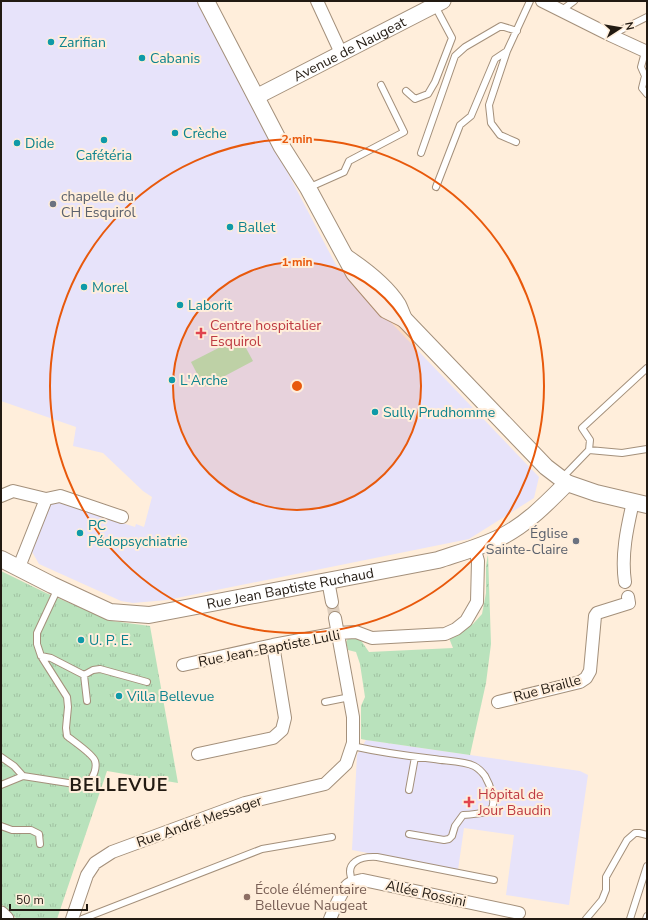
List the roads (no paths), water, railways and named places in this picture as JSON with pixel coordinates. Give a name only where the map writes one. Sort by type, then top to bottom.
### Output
[{"type":"main road","points":[[206,1],[282,147],[308,188],[336,241],[347,258],[380,285],[398,305],[404,319],[546,467],[564,481],[596,493],[640,504]]},
{"type":"main road","name":"Rue Jean Baptiste Ruchaud","points":[[1,559],[110,612],[149,616],[438,560],[502,537],[529,520],[564,481]]},
{"type":"street","points":[[317,1],[341,54]]},
{"type":"street","points":[[542,1],[646,52]]},
{"type":"street","name":"Avenue de Naugeat","points":[[256,97],[439,3]]},
{"type":"street","points":[[1,496],[14,492],[46,499],[60,496],[122,516]]},
{"type":"street","points":[[18,567],[46,499]]},
{"type":"street","points":[[625,582],[624,549],[628,523],[640,504]]},
{"type":"street","name":"Rue Jean-Baptiste Lulli","points":[[183,665],[273,645],[338,633],[356,632],[372,638],[445,634],[456,629],[466,621],[477,602],[478,562],[474,548]]},
{"type":"street","points":[[329,580],[332,602]]},
{"type":"street","name":"Rue Braille","points":[[498,702],[580,682],[586,678],[590,671],[595,616],[598,613],[629,603],[628,597]]},
{"type":"street","name":"Rue André Messager","points":[[72,919],[87,875],[95,863],[112,852],[245,803],[325,784],[346,764],[352,746],[354,733],[353,717],[335,618]]},
{"type":"street","points":[[198,754],[273,738],[282,730],[285,718],[273,645]]},
{"type":"street","name":"Allée Rossini","points":[[352,882],[363,880],[520,912]]},
{"type":"street","points":[[330,919],[345,888],[352,882]]},
{"type":"street","points":[[1,914],[6,919]]},
{"type":"lane","points":[[516,142],[500,135],[491,123],[489,105],[507,51],[530,1]]},
{"type":"lane","points":[[562,10],[574,1]]},
{"type":"lane","points":[[406,91],[415,99],[428,94],[435,82],[452,38],[439,3]]},
{"type":"lane","points":[[610,35],[647,17]]},
{"type":"lane","points":[[421,154],[455,56],[465,46],[501,26],[517,31]]},
{"type":"lane","points":[[436,187],[460,125],[471,116],[496,59],[507,51]]},
{"type":"lane","points":[[646,52],[641,67],[645,76],[642,88],[647,94]]},
{"type":"lane","points":[[308,188],[344,172],[349,161],[404,132],[381,85]]},
{"type":"lane","points":[[564,481],[589,450],[590,440],[582,428],[647,368]]},
{"type":"lane","points":[[589,450],[622,454],[647,449]]},
{"type":"lane","points":[[1,785],[23,776],[81,785],[89,781],[96,769],[95,761],[90,755],[67,736],[67,697],[41,656],[37,644],[37,633],[58,587]]},
{"type":"lane","points":[[41,656],[51,658],[84,675]]},
{"type":"lane","points":[[84,675],[93,670],[100,669],[147,682]]},
{"type":"lane","points":[[84,675],[87,701]]},
{"type":"lane","points":[[325,702],[350,697]]},
{"type":"lane","points":[[352,746],[415,757],[468,764],[480,770],[485,776],[493,799],[493,806],[490,810],[463,816],[455,826],[452,836],[449,839],[444,840],[409,834]]},
{"type":"lane","points":[[1,756],[14,766],[23,776]]},
{"type":"lane","points":[[409,790],[415,757]]},
{"type":"lane","points":[[1,826],[12,830],[31,830],[39,834],[40,844]]},
{"type":"lane","points":[[586,919],[602,900],[606,890],[606,877],[627,840],[635,833],[647,835]]},
{"type":"lane","points":[[82,919],[262,849],[332,837]]},
{"type":"lane","points":[[352,882],[349,871],[352,864],[360,859],[368,857],[494,880]]},
{"type":"lane","points":[[630,919],[647,866]]},
{"type":"tunnel","points":[[332,602],[335,618]]},
{"type":"place","name":"Zarifian","points":[[51,42]]},
{"type":"place","name":"Cabanis","points":[[142,58]]},
{"type":"place","name":"Crèche","points":[[175,133]]},
{"type":"place","name":"Cafétéria","points":[[104,140]]},
{"type":"place","name":"Dide","points":[[17,143]]},
{"type":"place","name":"chapelle du CH Esquirol","points":[[53,204]]},
{"type":"place","name":"Ballet","points":[[230,227]]},
{"type":"place","name":"Morel","points":[[84,287]]},
{"type":"place","name":"Laborit","points":[[180,305]]},
{"type":"place","name":"Centre hospitalier Esquirol","points":[[201,333]]},
{"type":"place","name":"L'Arche","points":[[172,380]]},
{"type":"place","name":"Sully Prudhomme","points":[[375,412]]},
{"type":"place","name":"PC Pédopsychiatrie","points":[[80,533]]},
{"type":"place","name":"Église Sainte-Claire","points":[[576,541]]},
{"type":"place","name":"U. P. E.","points":[[81,640]]},
{"type":"place","name":"Villa Bellevue","points":[[119,696]]},
{"type":"place","name":"Hôpital de Jour Baudin","points":[[469,802]]},
{"type":"place","name":"École élémentaire Bellevue Naugeat","points":[[247,897]]},
{"type":"district","name":"BELLEVUE","points":[[119,785]]}]
